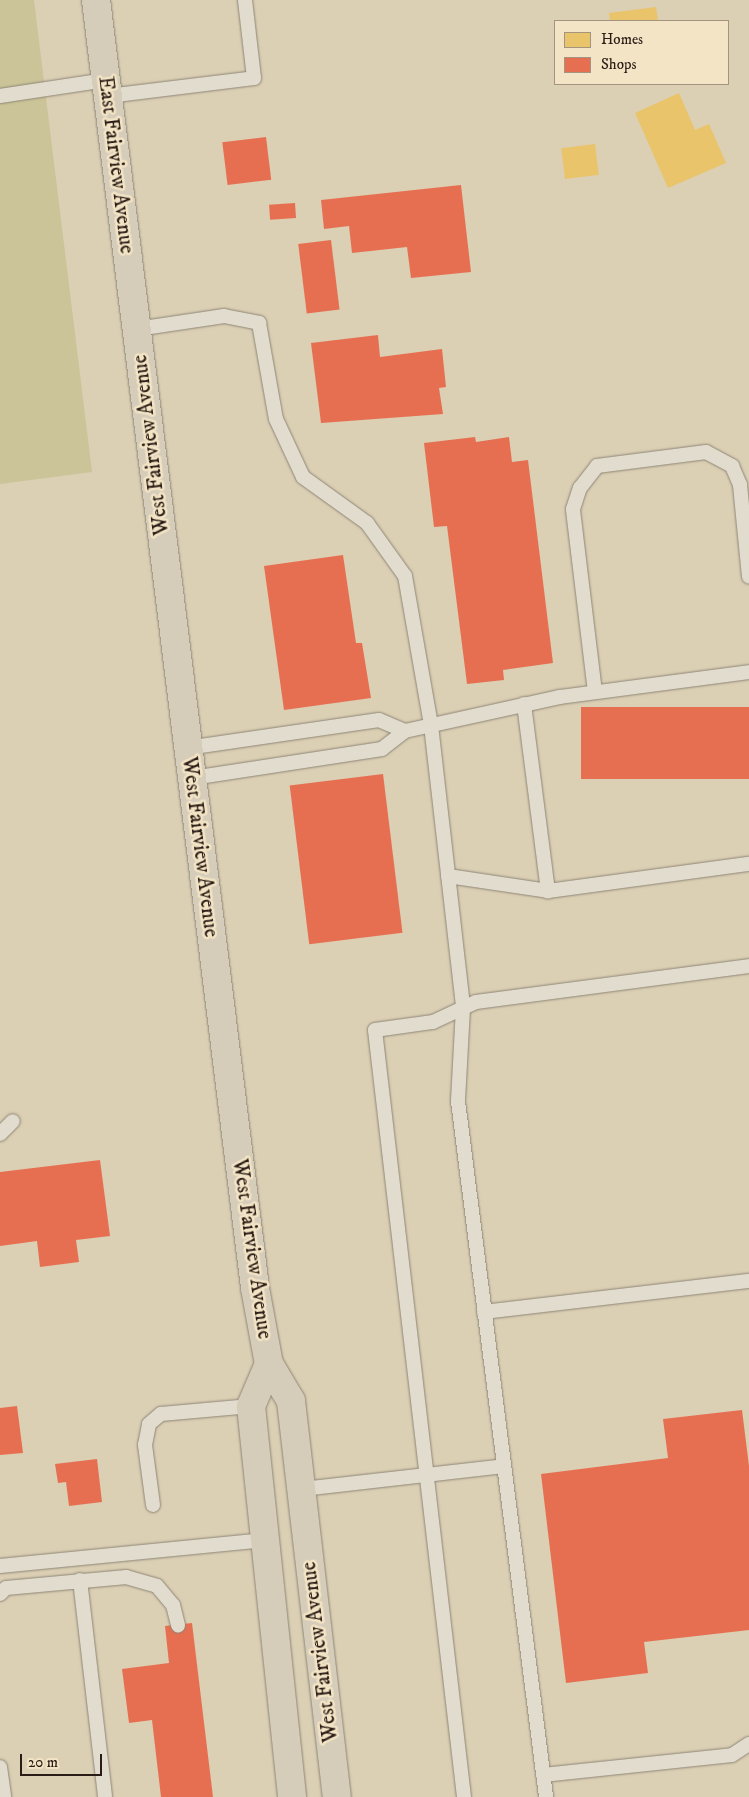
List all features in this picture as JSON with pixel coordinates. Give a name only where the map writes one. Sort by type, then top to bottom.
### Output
[{"type":"main road","name":"East Fairview Avenue","points":[[96,0],[137,329]]},
{"type":"main road","name":"West Fairview Avenue","points":[[137,329],[254,1288],[268,1364],[291,1400],[338,1797]]},
{"type":"main road","name":"West Fairview Avenue","points":[[268,1364],[252,1406],[292,1797]]},
{"type":"lane","points":[[0,96],[254,78],[244,0]]},
{"type":"lane","points":[[137,329],[224,316],[259,322],[276,419],[304,476],[367,523],[405,576],[430,725],[448,876],[463,1008],[458,1101],[546,1797]]},
{"type":"lane","points":[[595,692],[572,509],[580,488],[598,466],[706,452],[732,466],[740,485],[749,577]]},
{"type":"lane","points":[[192,778],[382,749],[405,730],[524,704],[595,692],[749,672]]},
{"type":"lane","points":[[524,704],[548,891]]},
{"type":"lane","points":[[187,748],[379,720],[405,730]]},
{"type":"lane","points":[[448,876],[548,891],[749,864]]},
{"type":"lane","points":[[464,1797],[424,1476],[375,1030],[433,1022],[476,1002],[749,966]]},
{"type":"lane","points":[[0,1134],[13,1121]]},
{"type":"lane","points":[[484,1312],[749,1281]]},
{"type":"lane","points":[[153,1505],[145,1445],[149,1424],[161,1414],[252,1406]]},
{"type":"lane","points":[[302,1490],[504,1466]]},
{"type":"lane","points":[[0,1566],[265,1540]]},
{"type":"lane","points":[[0,1594],[6,1588],[126,1577],[158,1586],[173,1604],[178,1624]]},
{"type":"lane","points":[[80,1580],[105,1797]]},
{"type":"lane","points":[[543,1775],[732,1755],[749,1744]]},
{"type":"lane","points":[[0,1767],[4,1797]]},
{"type":"shaded area","points":[[0,0],[34,0],[92,472],[0,484]]},
{"type":"building: Homes","points":[[656,7],[658,20],[610,20],[609,13]]},
{"type":"building: Homes","points":[[679,93],[695,130],[709,124],[726,163],[668,188],[635,113]]},
{"type":"building: Homes","points":[[595,144],[599,175],[565,179],[561,148]]},
{"type":"building: Shops","points":[[266,137],[271,180],[228,185],[222,142]]},
{"type":"building: Shops","points":[[461,185],[471,272],[411,278],[407,247],[352,253],[349,226],[324,229],[321,200]]},
{"type":"building: Shops","points":[[295,203],[296,218],[270,220],[269,205]]},
{"type":"building: Shops","points":[[331,240],[340,309],[307,313],[298,244]]},
{"type":"building: Shops","points":[[378,335],[380,357],[442,349],[446,387],[439,388],[443,414],[321,423],[311,343]]},
{"type":"building: Shops","points":[[475,437],[476,442],[509,437],[512,462],[528,460],[553,663],[503,670],[504,680],[467,684],[447,526],[434,527],[424,443]]},
{"type":"building: Shops","points":[[343,555],[356,643],[362,643],[371,698],[284,710],[264,566]]},
{"type":"building: Shops","points":[[581,707],[749,707],[749,779],[581,779]]},
{"type":"building: Shops","points":[[383,774],[402,933],[309,944],[290,785]]},
{"type":"building: Shops","points":[[100,1160],[110,1236],[76,1240],[79,1262],[40,1267],[37,1241],[0,1246],[0,1172]]},
{"type":"building: Shops","points":[[17,1406],[23,1453],[0,1455],[0,1408]]},
{"type":"building: Shops","points":[[742,1410],[749,1466],[749,1630],[644,1642],[648,1673],[566,1683],[541,1474],[668,1458],[663,1419]]},
{"type":"building: Shops","points":[[97,1459],[102,1502],[69,1506],[66,1482],[58,1483],[55,1464]]},
{"type":"building: Shops","points":[[192,1623],[213,1797],[161,1797],[152,1720],[129,1723],[122,1669],[169,1663],[165,1626]]}]
